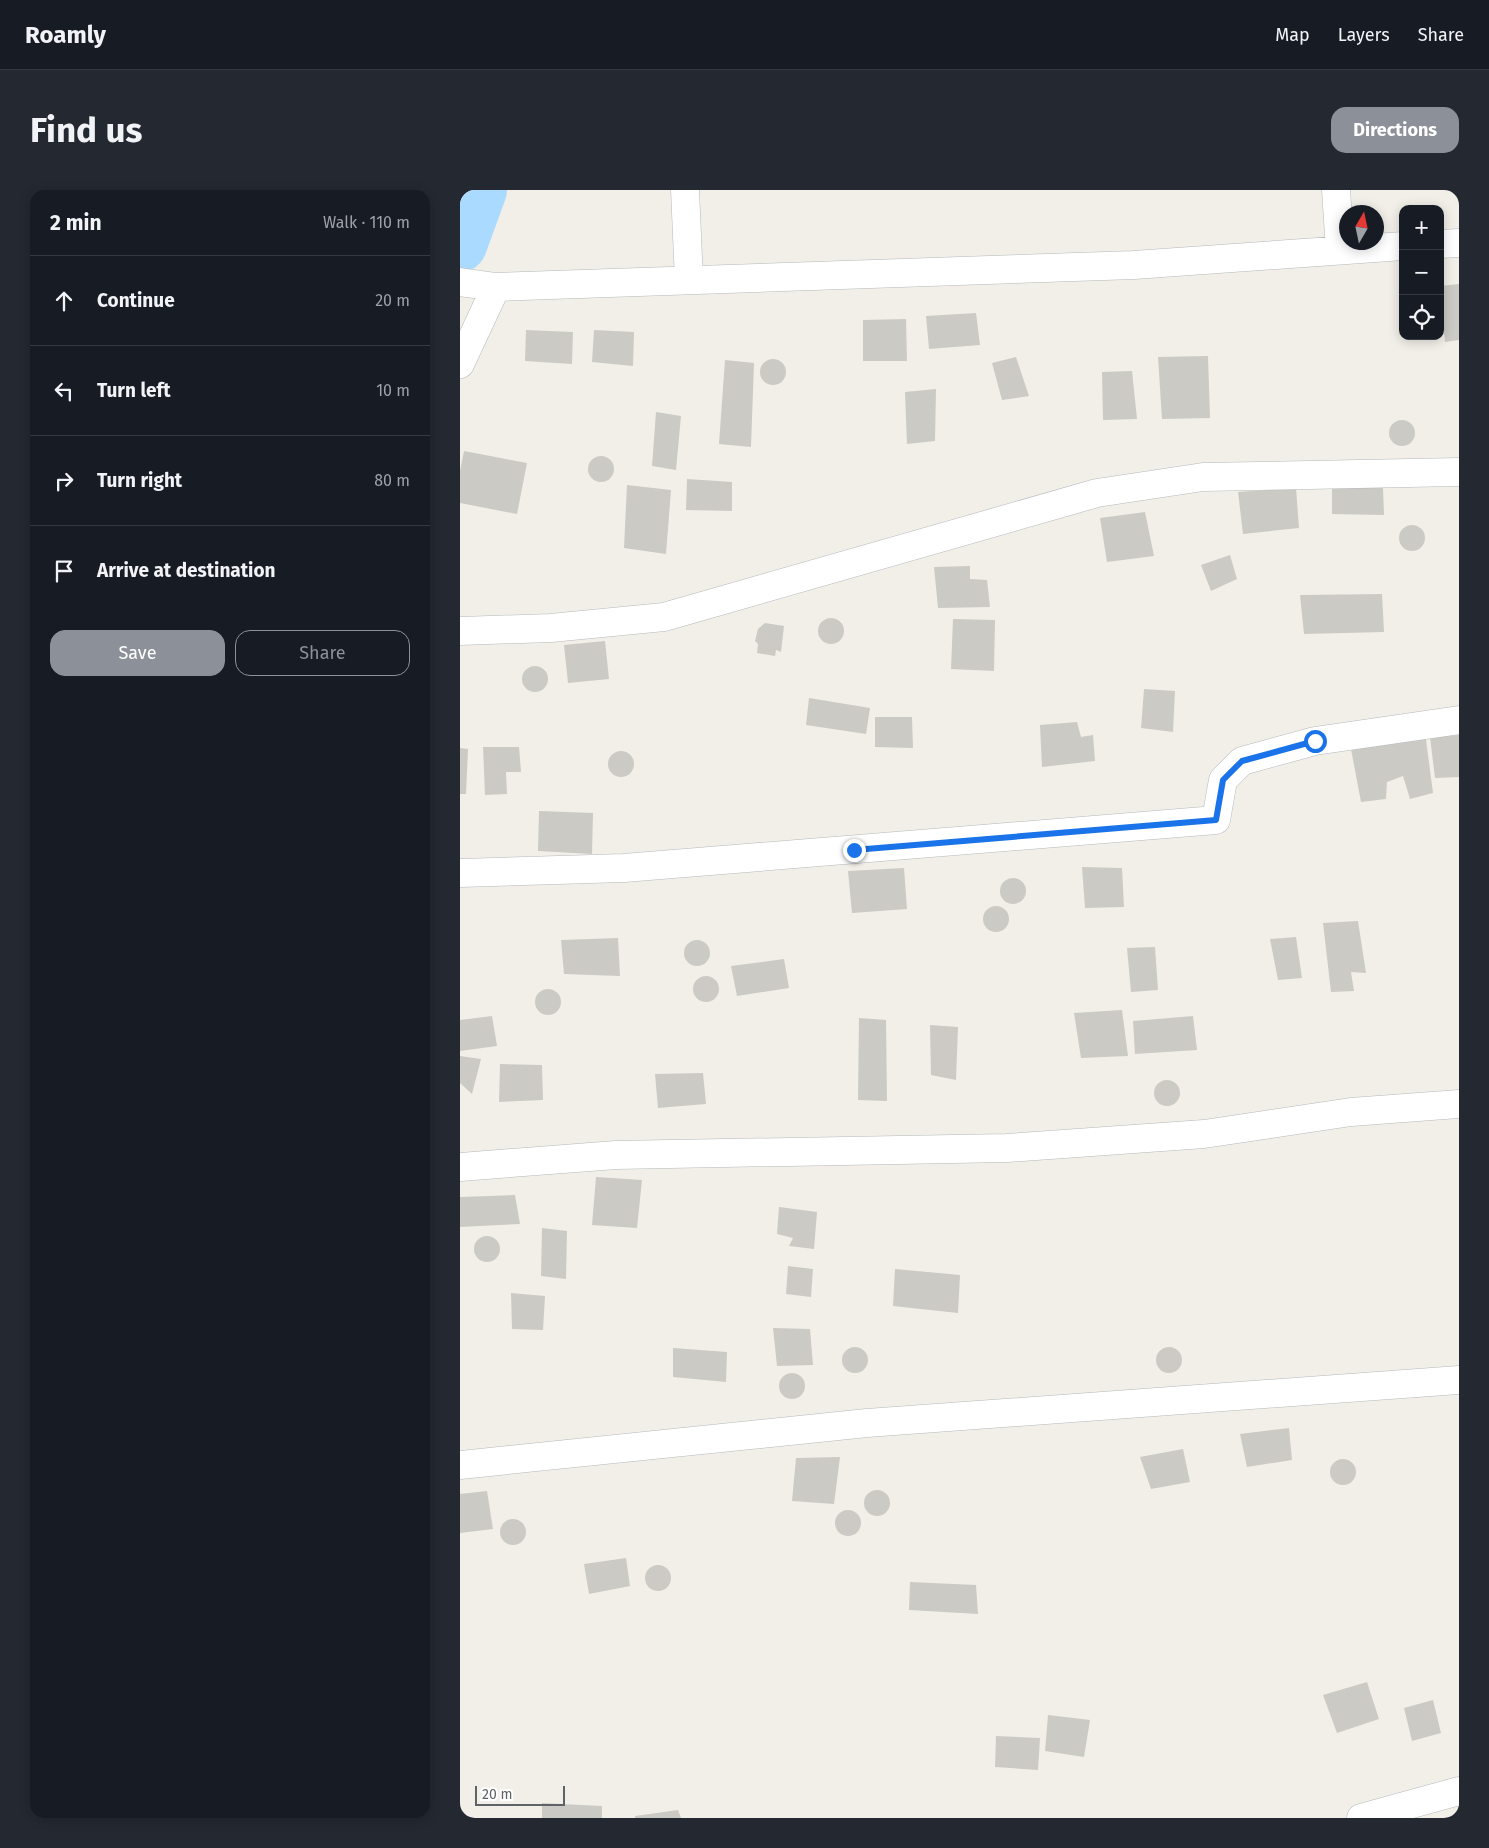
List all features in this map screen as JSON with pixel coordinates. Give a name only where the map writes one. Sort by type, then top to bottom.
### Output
[{"type":"street","points":[[685,190],[690,280]]},
{"type":"street","points":[[1336,190],[1339,235]]},
{"type":"street","points":[[1444,244],[1459,243]]},
{"type":"street","points":[[1384,247],[1399,246]]},
{"type":"street","points":[[460,282],[496,287],[1134,265],[1340,250]]},
{"type":"street","points":[[460,364],[496,287]]},
{"type":"street","points":[[460,632],[551,628],[664,617],[1097,493],[1203,477],[1459,472]]},
{"type":"street","points":[[460,873],[624,868],[1216,820],[1223,780],[1242,761],[1315,741],[1459,720]]},
{"type":"street","points":[[460,1167],[616,1155],[1007,1148],[1204,1134],[1351,1112],[1459,1104]]},
{"type":"street","points":[[460,1465],[867,1423],[1459,1380]]},
{"type":"street","points":[[1361,1818],[1459,1791]]},
{"type":"building","points":[[1459,284],[1459,340],[1445,342],[1444,286]]},
{"type":"building","points":[[976,313],[980,345],[929,349],[926,316]]},
{"type":"building","points":[[906,319],[907,361],[863,361],[863,320]]},
{"type":"building","points":[[526,330],[573,332],[572,364],[525,361]]},
{"type":"building","points":[[594,330],[634,332],[633,366],[592,362]]},
{"type":"building","points":[[1208,356],[1210,418],[1162,419],[1158,357]]},
{"type":"building","points":[[1016,357],[1029,396],[1002,400],[992,363]]},
{"type":"building","points":[[773,359],[782,363],[786,372],[782,381],[773,385],[764,381],[760,372],[764,363]]},
{"type":"building","points":[[725,360],[754,363],[751,447],[719,444]]},
{"type":"building","points":[[1132,371],[1137,419],[1103,420],[1102,372]]},
{"type":"building","points":[[936,389],[935,441],[907,444],[905,392]]},
{"type":"building","points":[[656,412],[681,416],[676,470],[652,466]]},
{"type":"building","points":[[1402,420],[1411,424],[1415,433],[1411,442],[1402,446],[1393,442],[1389,433],[1393,424]]},
{"type":"building","points":[[464,451],[527,463],[517,514],[460,503],[460,471]]},
{"type":"building","points":[[601,456],[610,460],[614,469],[610,478],[601,482],[592,478],[588,469],[592,460]]},
{"type":"building","points":[[687,479],[732,482],[732,511],[686,510]]},
{"type":"building","points":[[627,485],[671,490],[666,554],[624,548]]},
{"type":"building","points":[[1332,486],[1383,488],[1384,515],[1332,514]]},
{"type":"building","points":[[1296,488],[1299,528],[1243,534],[1238,492]]},
{"type":"building","points":[[1145,512],[1154,556],[1107,562],[1100,518]]},
{"type":"building","points":[[1412,525],[1421,529],[1425,538],[1421,547],[1412,551],[1403,547],[1399,538],[1403,529]]},
{"type":"building","points":[[1230,555],[1237,579],[1211,591],[1201,565]]},
{"type":"building","points":[[970,566],[970,579],[987,580],[990,607],[938,608],[934,567]]},
{"type":"building","points":[[1382,594],[1384,632],[1304,634],[1300,595]]},
{"type":"building","points":[[831,618],[840,622],[844,631],[840,640],[831,644],[822,640],[818,631],[822,622]]},
{"type":"building","points":[[953,619],[995,620],[994,671],[951,669]]},
{"type":"building","points":[[765,623],[784,626],[781,652],[776,650],[775,656],[757,653],[758,644],[755,641],[758,629]]},
{"type":"building","points":[[605,641],[609,679],[568,683],[564,645]]},
{"type":"building","points":[[535,666],[544,670],[548,679],[544,688],[535,692],[526,688],[522,679],[526,670]]},
{"type":"building","points":[[1144,689],[1175,691],[1173,732],[1141,728]]},
{"type":"building","points":[[809,698],[870,708],[866,734],[806,725]]},
{"type":"building","points":[[875,717],[912,717],[913,748],[875,747]]},
{"type":"building","points":[[1077,722],[1081,737],[1093,735],[1095,761],[1042,767],[1040,725]]},
{"type":"building","points":[[1425,732],[1433,793],[1410,799],[1403,776],[1387,782],[1386,799],[1361,802],[1351,749],[1395,743],[1394,735]]},
{"type":"building","points":[[1459,735],[1459,777],[1435,778],[1430,737]]},
{"type":"building","points":[[483,747],[519,747],[521,772],[506,772],[507,794],[485,795]]},
{"type":"building","points":[[460,748],[468,749],[466,794],[460,794]]},
{"type":"building","points":[[621,751],[630,755],[634,764],[630,773],[621,777],[612,773],[608,764],[612,755]]},
{"type":"building","points":[[539,811],[593,813],[592,854],[538,851]]},
{"type":"building","points":[[1082,867],[1122,868],[1124,907],[1085,908]]},
{"type":"building","points":[[904,868],[907,909],[852,913],[848,871]]},
{"type":"building","points":[[1013,878],[1022,882],[1026,891],[1022,900],[1013,904],[1004,900],[1000,891],[1004,882]]},
{"type":"building","points":[[996,906],[1005,910],[1009,919],[1005,928],[996,932],[987,928],[983,919],[987,910]]},
{"type":"building","points":[[1358,921],[1366,973],[1351,972],[1354,991],[1331,992],[1323,923]]},
{"type":"building","points":[[1296,937],[1302,978],[1278,980],[1270,939]]},
{"type":"building","points":[[618,938],[620,976],[564,974],[561,940]]},
{"type":"building","points":[[697,940],[706,944],[710,953],[706,962],[697,966],[688,962],[684,953],[688,944]]},
{"type":"building","points":[[1155,947],[1158,990],[1131,992],[1127,948]]},
{"type":"building","points":[[784,959],[789,988],[737,996],[731,966]]},
{"type":"building","points":[[706,976],[715,980],[719,989],[715,998],[706,1002],[697,998],[693,989],[697,980]]},
{"type":"building","points":[[548,989],[557,993],[561,1002],[557,1011],[548,1015],[539,1011],[535,1002],[539,993]]},
{"type":"building","points":[[1122,1010],[1128,1056],[1081,1058],[1074,1013]]},
{"type":"building","points":[[492,1016],[497,1046],[460,1051],[460,1020]]},
{"type":"building","points":[[1193,1016],[1197,1050],[1135,1054],[1133,1021]]},
{"type":"building","points":[[859,1018],[886,1020],[887,1101],[858,1100]]},
{"type":"building","points":[[930,1025],[958,1027],[956,1080],[931,1075]]},
{"type":"building","points":[[460,1056],[481,1059],[472,1094],[460,1083]]},
{"type":"building","points":[[500,1064],[542,1065],[543,1100],[499,1102]]},
{"type":"building","points":[[703,1073],[706,1104],[658,1108],[655,1074]]},
{"type":"building","points":[[1167,1080],[1176,1084],[1180,1093],[1176,1102],[1167,1106],[1158,1102],[1154,1093],[1158,1084]]},
{"type":"building","points":[[596,1177],[642,1180],[637,1228],[592,1225]]},
{"type":"building","points":[[515,1195],[520,1224],[460,1227],[460,1197]]},
{"type":"building","points":[[779,1207],[817,1212],[814,1249],[789,1246],[793,1238],[777,1234]]},
{"type":"building","points":[[542,1228],[567,1231],[566,1279],[541,1276]]},
{"type":"building","points":[[487,1236],[496,1240],[500,1249],[496,1258],[487,1262],[478,1258],[474,1249],[478,1240]]},
{"type":"building","points":[[788,1266],[813,1269],[811,1297],[786,1294]]},
{"type":"building","points":[[895,1269],[960,1275],[958,1313],[893,1306]]},
{"type":"building","points":[[511,1293],[545,1296],[543,1330],[512,1329]]},
{"type":"building","points":[[773,1328],[810,1329],[813,1365],[777,1366]]},
{"type":"building","points":[[855,1347],[864,1351],[868,1360],[864,1369],[855,1373],[846,1369],[842,1360],[846,1351]]},
{"type":"building","points":[[1169,1347],[1178,1351],[1182,1360],[1178,1369],[1169,1373],[1160,1369],[1156,1360],[1160,1351]]},
{"type":"building","points":[[673,1348],[727,1352],[726,1382],[673,1377]]},
{"type":"building","points":[[792,1373],[801,1377],[805,1386],[801,1395],[792,1399],[783,1395],[779,1386],[783,1377]]},
{"type":"building","points":[[1289,1428],[1292,1460],[1247,1467],[1240,1434]]},
{"type":"building","points":[[1183,1449],[1190,1482],[1151,1489],[1140,1457]]},
{"type":"building","points":[[840,1457],[834,1504],[792,1501],[796,1458]]},
{"type":"building","points":[[1343,1459],[1352,1463],[1356,1472],[1352,1481],[1343,1485],[1334,1481],[1330,1472],[1334,1463]]},
{"type":"building","points":[[877,1490],[886,1494],[890,1503],[886,1512],[877,1516],[868,1512],[864,1503],[868,1494]]},
{"type":"building","points":[[487,1491],[493,1529],[460,1533],[460,1494]]},
{"type":"building","points":[[848,1510],[857,1514],[861,1523],[857,1532],[848,1536],[839,1532],[835,1523],[839,1514]]},
{"type":"building","points":[[513,1519],[522,1523],[526,1532],[522,1541],[513,1545],[504,1541],[500,1532],[504,1523]]},
{"type":"building","points":[[626,1558],[630,1586],[589,1594],[584,1564]]},
{"type":"building","points":[[658,1565],[667,1569],[671,1578],[667,1587],[658,1591],[649,1587],[645,1578],[649,1569]]},
{"type":"building","points":[[910,1582],[976,1585],[978,1614],[909,1610]]},
{"type":"building","points":[[1367,1682],[1379,1719],[1337,1733],[1323,1695]]},
{"type":"building","points":[[1433,1700],[1441,1733],[1412,1741],[1404,1708]]},
{"type":"building","points":[[1048,1715],[1090,1720],[1084,1757],[1045,1751]]},
{"type":"building","points":[[996,1736],[1040,1738],[1038,1770],[995,1767]]},
{"type":"building","points":[[542,1803],[602,1806],[602,1818],[542,1818]]},
{"type":"building","points":[[678,1810],[681,1818],[635,1818],[635,1816]]},
{"type":"waterway","points":[[460,245],[480,190]]},
{"type":"route","points":[[854,850],[1216,820],[1223,780],[1242,761],[1315,741]]}]
